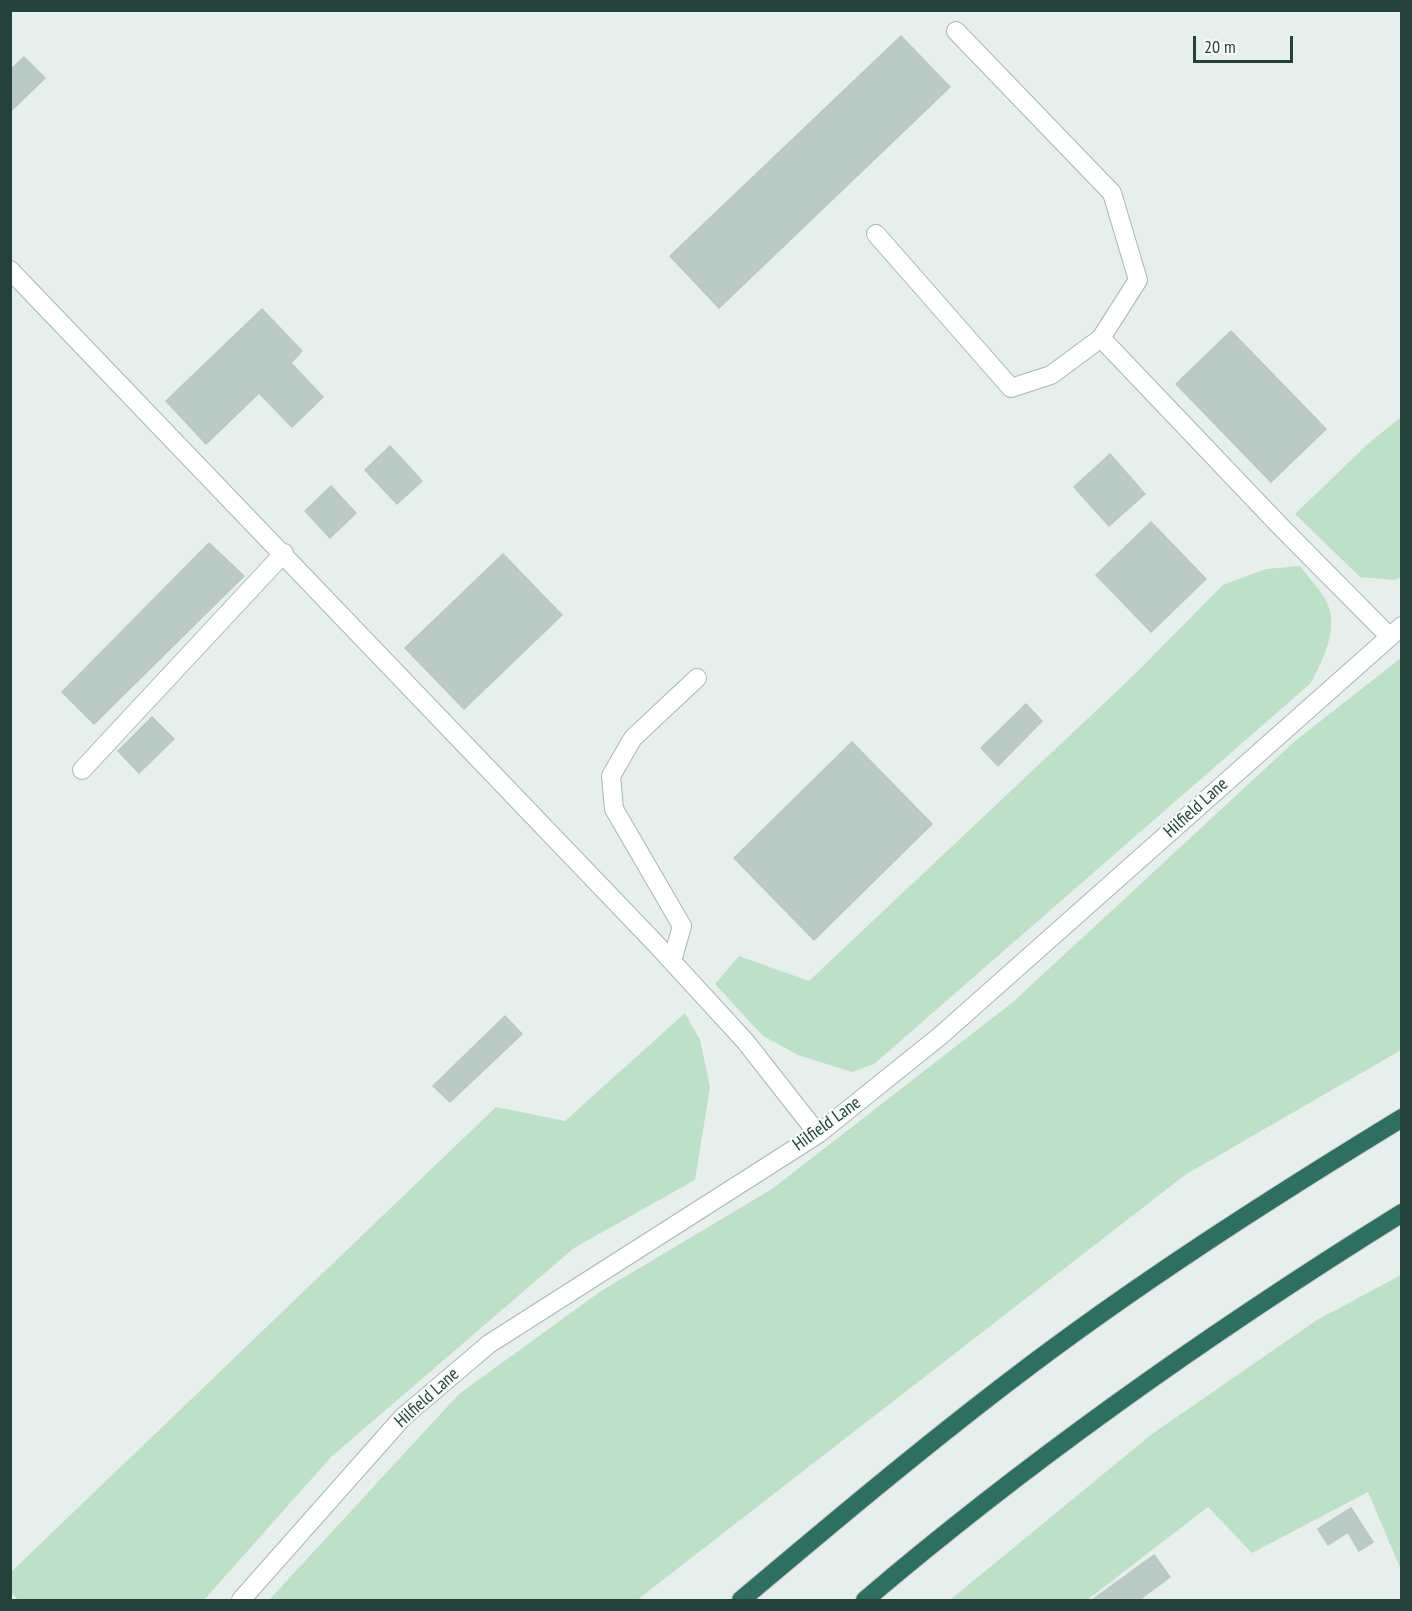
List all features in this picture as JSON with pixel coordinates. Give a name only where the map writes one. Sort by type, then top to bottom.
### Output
[{"type":"highway","points":[[741,1600],[871,1490],[1012,1379],[1137,1289],[1266,1203],[1401,1118]]},
{"type":"highway","points":[[865,1600],[1054,1448],[1179,1358],[1401,1213]]},
{"type":"street","points":[[876,234],[1011,388],[1051,375],[1101,338],[1138,280],[1112,193],[956,31]]},
{"type":"street","points":[[10,270],[672,961],[745,1041],[818,1134]]},
{"type":"street","points":[[1101,338],[1281,527],[1395,631]]},
{"type":"street","points":[[82,770],[284,554]]},
{"type":"street","name":"Hilfield Lane","points":[[241,1600],[403,1418],[489,1344],[818,1134],[940,1036],[1395,631]]},
{"type":"street","points":[[672,961],[682,926],[614,809],[611,776],[633,738],[697,678]]},
{"type":"green space","points":[[1401,417],[1401,577],[1395,580],[1360,577],[1295,514],[1370,442]]},
{"type":"green space","points":[[1300,566],[1325,599],[1331,620],[1331,631],[1325,653],[1311,683],[874,1064],[852,1072],[798,1055],[763,1036],[715,984],[739,956],[809,981],[1135,674],[1223,585],[1266,569]]},
{"type":"green space","points":[[1401,658],[1401,1050],[1185,1175],[637,1600],[269,1600],[459,1394],[601,1291],[772,1189],[1013,1002],[1295,741]]},
{"type":"green space","points":[[685,1013],[700,1040],[710,1087],[695,1180],[574,1248],[331,1457],[204,1600],[18,1600],[11,1592],[11,1572],[496,1107],[565,1121]]},
{"type":"green space","points":[[1401,1275],[1401,1570],[1368,1492],[1252,1553],[1208,1507],[1087,1600],[950,1600],[1152,1434],[1317,1320]]},
{"type":"building","points":[[901,36],[950,87],[719,308],[670,256]]},
{"type":"building","points":[[24,57],[45,78],[10,112],[10,70]]},
{"type":"building","points":[[262,309],[302,351],[291,363],[323,397],[292,427],[259,393],[206,444],[166,401]]},
{"type":"building","points":[[1231,331],[1326,429],[1271,482],[1176,384]]},
{"type":"building","points":[[390,446],[422,481],[397,504],[365,470]]},
{"type":"building","points":[[1110,454],[1145,494],[1109,526],[1074,487]]},
{"type":"building","points":[[331,486],[356,513],[330,538],[305,511]]},
{"type":"building","points":[[1151,522],[1206,579],[1151,632],[1096,575]]},
{"type":"building","points":[[209,543],[244,576],[94,724],[62,692]]},
{"type":"building","points":[[503,554],[562,615],[464,709],[405,648]]},
{"type":"building","points":[[1026,704],[1042,721],[998,766],[981,748]]},
{"type":"building","points":[[152,717],[174,739],[139,773],[118,751]]},
{"type":"building","points":[[852,742],[932,824],[814,940],[734,858]]},
{"type":"building","points":[[505,1016],[522,1034],[450,1102],[433,1086]]},
{"type":"building","points":[[1351,1508],[1373,1542],[1359,1551],[1348,1532],[1328,1545],[1318,1529]]},
{"type":"building","points":[[1154,1555],[1170,1577],[1139,1600],[1092,1600]]}]
